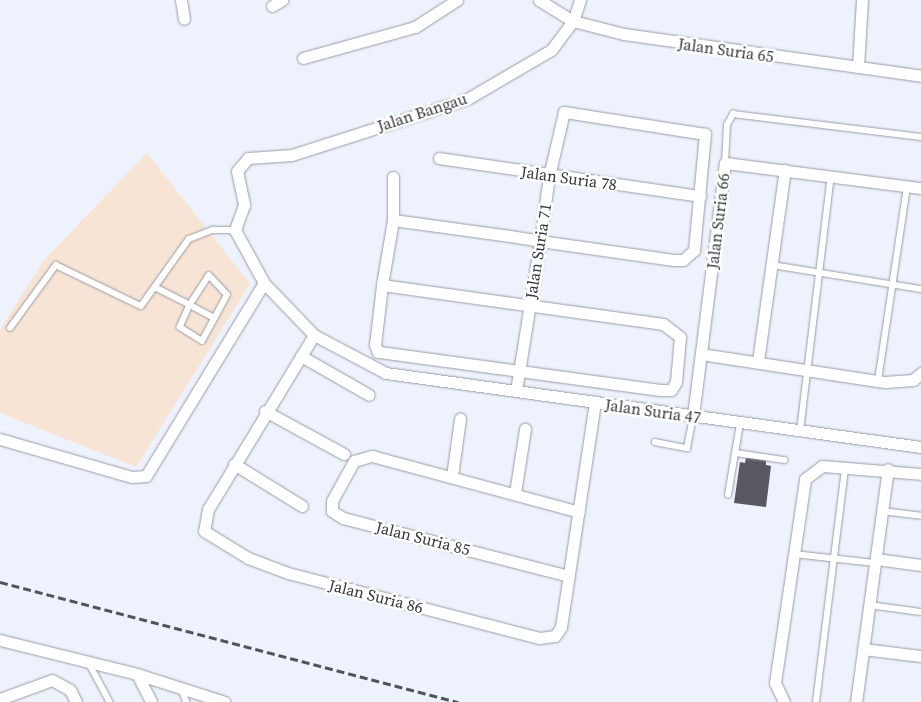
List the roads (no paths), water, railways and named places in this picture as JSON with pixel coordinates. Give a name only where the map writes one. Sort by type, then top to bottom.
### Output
[{"type":"street","points":[[181,0],[184,19]]},
{"type":"street","points":[[303,58],[415,27],[457,0]]},
{"type":"street","name":"Jalan Suria 65","points":[[539,0],[573,21],[674,43],[921,76]]},
{"type":"street","name":"Jalan Bangau","points":[[235,230],[244,205],[237,171],[248,158],[292,155],[467,99],[551,50],[573,21],[580,0]]},
{"type":"street","points":[[858,67],[862,0]]},
{"type":"street","name":"Jalan Suria 71","points":[[516,391],[549,176],[564,112],[705,134],[700,196]]},
{"type":"street","name":"Jalan Suria 78","points":[[440,158],[549,176],[700,196]]},
{"type":"street","name":"Jalan Suria 66","points":[[693,416],[725,162],[921,188]]},
{"type":"street","points":[[758,361],[785,170]]},
{"type":"street","points":[[382,285],[663,324],[677,330],[680,346],[671,390],[519,373],[378,352],[375,345],[382,285],[392,220],[393,176]]},
{"type":"street","points":[[392,220],[683,260],[694,250],[700,196]]},
{"type":"street","name":"Jalan Suria 47","points":[[235,230],[264,283],[314,336],[386,373],[740,424],[921,447]]},
{"type":"street","points":[[0,439],[132,477],[146,476],[154,469],[264,283]]},
{"type":"street","points":[[302,506],[234,464],[265,411],[314,336]]},
{"type":"street","points":[[701,354],[758,361],[878,381],[913,380],[921,373]]},
{"type":"street","points":[[301,356],[369,395]]},
{"type":"street","points":[[569,576],[594,402]]},
{"type":"street","points":[[265,411],[344,454]]},
{"type":"street","points":[[460,419],[452,476],[579,512]]},
{"type":"street","points":[[515,493],[525,429]]},
{"type":"street","name":"Jalan Suria 85","points":[[452,476],[372,456],[354,461],[332,501],[332,511],[343,518],[569,576]]},
{"type":"street","name":"Jalan Suria 86","points":[[234,464],[205,520],[204,531],[248,558],[288,573],[540,638],[555,636],[561,627],[569,576]]},
{"type":"street","points":[[784,702],[775,683],[805,479],[822,466],[845,470],[888,469],[921,474]]},
{"type":"street","points":[[856,702],[888,469]]},
{"type":"street","points":[[875,561],[921,565]]},
{"type":"street","points":[[0,640],[137,674],[225,702]]},
{"type":"street","points":[[863,649],[921,656]]},
{"type":"street","points":[[137,674],[151,702]]},
{"type":"street","points":[[0,699],[52,680],[70,690],[76,702]]},
{"type":"lane","points":[[725,162],[727,125],[733,114],[921,138]]},
{"type":"lane","points":[[800,431],[831,176]]},
{"type":"lane","points":[[878,381],[907,186]]},
{"type":"lane","points":[[10,328],[56,265],[137,306],[146,304],[174,254],[189,239],[213,230],[235,230]]},
{"type":"lane","points":[[772,265],[921,289]]},
{"type":"lane","points":[[209,276],[227,293],[199,341],[180,327],[190,305],[209,276]]},
{"type":"lane","points":[[155,287],[214,318]]},
{"type":"lane","points":[[655,442],[687,448],[693,416]]},
{"type":"lane","points":[[728,495],[740,424]]},
{"type":"lane","points":[[736,453],[784,460]]},
{"type":"lane","points":[[816,702],[845,470]]},
{"type":"lane","points":[[882,511],[921,516]]},
{"type":"lane","points":[[794,554],[875,561]]},
{"type":"lane","points":[[869,606],[921,612]]},
{"type":"lane","points":[[89,663],[110,702]]},
{"type":"lane","points":[[180,687],[187,702]]},
{"type":"railway","points":[[0,582],[459,702]]}]
